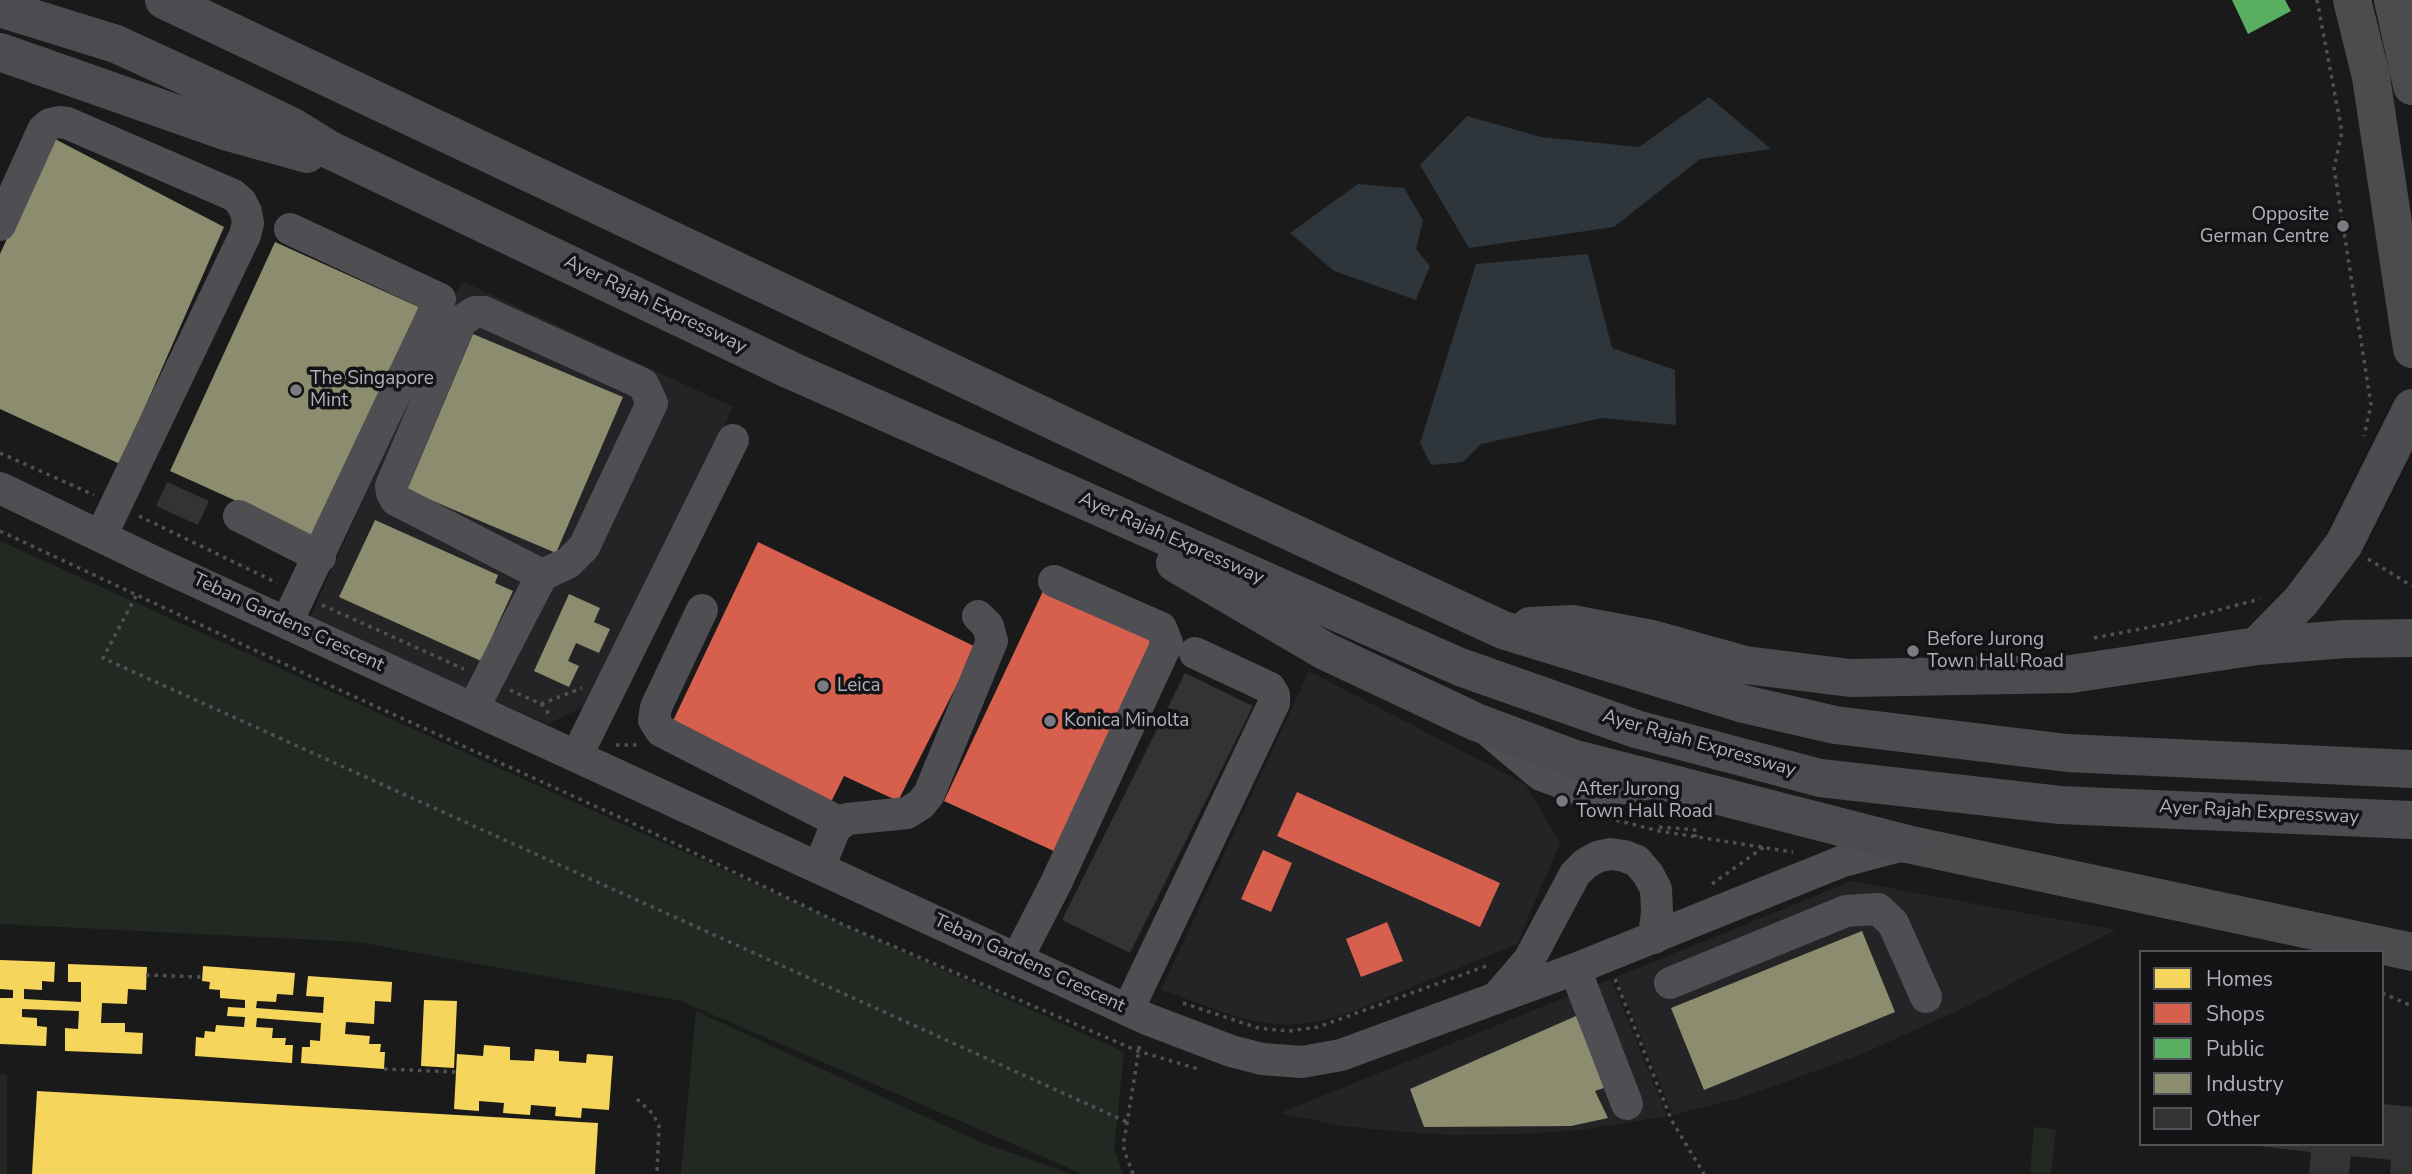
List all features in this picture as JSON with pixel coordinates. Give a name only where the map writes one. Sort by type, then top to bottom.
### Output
[{"type":"highway","points":[[164,0],[1183,482],[1503,629],[1744,704],[1835,725],[2067,754],[2412,769]]},
{"type":"highway","name":"Ayer Rajah Expressway","points":[[0,8],[116,44],[290,126],[330,150],[790,370],[1460,667],[1636,729],[1820,778],[2060,805],[2410,820]]},
{"type":"highway","points":[[0,52],[228,132],[304,154],[330,150]]},
{"type":"highway","points":[[2257,646],[2301,601],[2344,544],[2412,408]]},
{"type":"highway","points":[[1016,470],[1325,652],[1476,722],[1575,759],[1907,844]]},
{"type":"highway","points":[[1503,629],[1572,624],[1652,639],[1745,665],[1850,678],[2071,674],[2257,646],[2346,639],[2412,638]]},
{"type":"main road","points":[[2352,0],[2371,77],[2412,349]]},
{"type":"main road","points":[[2393,0],[2412,86]]},
{"type":"main road","points":[[1907,844],[2307,930],[2405,954]]},
{"type":"street","points":[[209,0],[271,52]]},
{"type":"street","points":[[0,225],[43,130],[50,124],[59,122],[67,123],[233,195],[241,202],[246,212],[248,223],[245,235],[101,536]]},
{"type":"street","points":[[287,622],[440,299],[290,229]]},
{"type":"street","points":[[474,708],[542,575],[568,563],[584,547],[652,403],[643,384],[484,312],[475,312],[461,321],[391,486],[391,494],[396,500],[542,575]]},
{"type":"street","points":[[577,755],[733,440]]},
{"type":"street","name":"Teban Gardens Crescent","points":[[0,488],[1138,1014],[1231,1051],[1262,1059],[1302,1062],[1341,1055],[1575,969],[1654,937],[1656,889],[1637,861],[1611,854],[1597,857],[1585,864],[1575,874],[1529,960],[1497,997]]},
{"type":"street","points":[[239,516],[320,556]]},
{"type":"street","points":[[1017,959],[1056,883],[1167,643],[1161,628],[1054,582]]},
{"type":"street","points":[[702,610],[656,707],[654,720],[661,731],[841,823]]},
{"type":"street","points":[[819,868],[835,828],[841,823],[847,819],[907,813],[921,804],[929,794],[992,641],[988,626],[978,616]]},
{"type":"street","points":[[1138,1014],[1274,703],[1270,688],[1195,653]]},
{"type":"street","points":[[1654,937],[1705,903],[1907,844]]},
{"type":"street","points":[[1705,903],[1727,960]]},
{"type":"street","points":[[1671,983],[1846,911],[1878,909],[1893,923],[1926,997]]},
{"type":"street","points":[[1575,969],[1627,1104]]},
{"type":"path","points":[[2317,0],[2342,132],[2334,167],[2371,404],[2363,440]]},
{"type":"path","points":[[0,531],[628,821],[844,925],[1138,1051]]},
{"type":"path","points":[[2344,544],[2412,586]]},
{"type":"path","points":[[136,596],[103,659],[1127,1122]]},
{"type":"path","points":[[2092,639],[2166,624],[2272,597]]},
{"type":"path","points":[[1596,814],[1659,831],[1843,861]]},
{"type":"path","points":[[1659,827],[1697,830],[1695,837]]},
{"type":"path","points":[[1705,903],[1764,846]]},
{"type":"path","points":[[1178,1001],[1258,1028],[1289,1031],[1318,1027],[1495,962]]},
{"type":"path","points":[[1610,968],[1672,1121],[1704,1174]]},
{"type":"path","points":[[146,975],[202,977]]},
{"type":"path","points":[[2384,994],[2412,1006]]},
{"type":"path","points":[[1133,1174],[1124,1150],[1138,1051],[1138,1014]]},
{"type":"path","points":[[384,1069],[456,1072]]},
{"type":"path","points":[[637,1099],[653,1114],[659,1126],[657,1174]]},
{"type":"shaded area","points":[[1709,97],[1771,149],[1700,159],[1614,227],[1469,248],[1420,165],[1467,116],[1541,137],[1639,147]]},
{"type":"shaded area","points":[[1358,184],[1404,188],[1423,220],[1416,249],[1430,266],[1416,300],[1334,271],[1290,233]]},
{"type":"shaded area","points":[[1588,254],[1612,348],[1675,370],[1676,425],[1602,418],[1481,444],[1463,462],[1431,465],[1420,443],[1476,264]]},
{"type":"shaded area","points":[[462,281],[733,407],[595,701],[548,724],[309,620]]},
{"type":"shaded area","points":[[0,541],[1124,1052],[1114,1148],[1123,1174],[1083,1174],[681,1001],[358,942],[0,924]]},
{"type":"shaded area","points":[[1309,671],[1525,784],[1560,843],[1517,944],[1349,1013],[1321,1021],[1290,1025],[1264,1023],[1234,1016],[1161,990]]},
{"type":"shaded area","points":[[1852,881],[2116,930],[1955,1012],[1855,1057],[1740,1098],[1673,1115],[1616,977]]},
{"type":"shaded area","points":[[1611,979],[1667,1116],[1581,1130],[1452,1135],[1344,1126],[1280,1113]]},
{"type":"shaded area","points":[[696,1011],[980,1142],[1071,1174],[681,1174]]},
{"type":"shaded area","points":[[0,1075],[7,1075],[7,1174],[0,1174]]},
{"type":"shaded area","points":[[2034,1127],[2056,1129],[2051,1174],[2030,1173]]},
{"type":"building: Homes","points":[[0,960],[55,962],[54,982],[42,981],[42,990],[24,989],[24,999],[81,1002],[81,982],[68,982],[68,964],[147,967],[146,990],[128,989],[127,1004],[102,1003],[101,1023],[125,1023],[125,1032],[143,1033],[142,1054],[65,1051],[65,1028],[78,1029],[79,1011],[22,1009],[22,1017],[37,1018],[37,1026],[47,1027],[46,1046],[0,1044],[0,998],[13,998],[13,990],[0,989]]},
{"type":"building: Homes","points":[[203,966],[295,973],[293,995],[277,994],[276,1002],[257,1001],[256,1008],[323,1013],[324,997],[306,996],[308,976],[392,982],[391,1002],[375,1001],[374,1024],[346,1022],[345,1034],[370,1036],[369,1044],[381,1044],[380,1052],[385,1052],[384,1069],[301,1063],[302,1047],[310,1047],[310,1040],[320,1041],[321,1023],[257,1018],[256,1027],[273,1028],[272,1038],[286,1038],[285,1045],[293,1045],[292,1063],[195,1056],[196,1037],[204,1038],[205,1031],[215,1032],[216,1025],[244,1027],[245,1017],[227,1016],[228,1007],[245,1008],[245,1000],[220,998],[220,990],[209,989],[210,982],[202,981]]},
{"type":"building: Homes","points":[[424,1000],[457,1001],[454,1068],[421,1066]]},
{"type":"building: Homes","points":[[484,1045],[510,1047],[510,1060],[534,1061],[535,1049],[559,1051],[559,1061],[586,1063],[587,1054],[613,1056],[609,1110],[582,1108],[581,1118],[555,1116],[556,1107],[531,1105],[530,1115],[503,1113],[504,1103],[479,1101],[479,1111],[454,1109],[457,1054],[483,1056]]},
{"type":"building: Homes","points":[[37,1091],[598,1123],[595,1174],[32,1174]]},
{"type":"building: Shops","name":"Leica","points":[[758,542],[976,647],[898,801],[844,776],[831,802],[671,725]]},
{"type":"building: Shops","name":"Konica Minolta","points":[[1044,589],[1155,641],[1056,852],[944,801]]},
{"type":"building: Shops","points":[[1297,792],[1500,883],[1480,927],[1277,836]]},
{"type":"building: Shops","points":[[1263,850],[1292,863],[1271,912],[1241,899]]},
{"type":"building: Shops","points":[[1387,922],[1403,961],[1361,977],[1346,939]]},
{"type":"building: Public","points":[[2232,0],[2285,0],[2291,11],[2248,34]]},
{"type":"building: Industry","points":[[53,138],[224,227],[120,464],[0,409],[0,254]]},
{"type":"building: Industry","name":"The Singapore Mint","points":[[275,242],[421,308],[316,537],[170,471]]},
{"type":"building: Industry","points":[[473,334],[623,397],[556,553],[407,490]]},
{"type":"building: Industry","points":[[375,520],[498,575],[495,583],[513,591],[481,661],[339,597]]},
{"type":"building: Industry","points":[[569,594],[600,608],[594,622],[610,629],[599,653],[576,643],[568,661],[579,666],[569,687],[534,671]]},
{"type":"building: Industry","points":[[1862,931],[1895,1012],[1704,1090],[1671,1008]]},
{"type":"building: Industry","points":[[1576,1016],[1607,1087],[1595,1091],[1608,1118],[1571,1126],[1424,1127],[1410,1089]]},
{"type":"building: Other","points":[[167,482],[209,501],[198,525],[156,506]]},
{"type":"building: Other","points":[[1185,673],[1253,706],[1130,953],[1062,920]]},
{"type":"building: Other","points":[[2384,1104],[2412,1107],[2412,1174],[2390,1174],[2391,1160],[2351,1156],[2349,1174],[2309,1174],[2311,1152],[2257,1146],[2384,1146]]},
{"type":"place","name":"Opposite German Centre","points":[[2343,226]]},
{"type":"place","name":"The Singapore Mint","points":[[296,390]]},
{"type":"place","name":"Before Jurong Town Hall Road","points":[[1913,651]]},
{"type":"place","name":"Leica","points":[[823,686]]},
{"type":"place","name":"Konica Minolta","points":[[1050,721]]},
{"type":"place","name":"After Jurong Town Hall Road","points":[[1562,801]]}]
